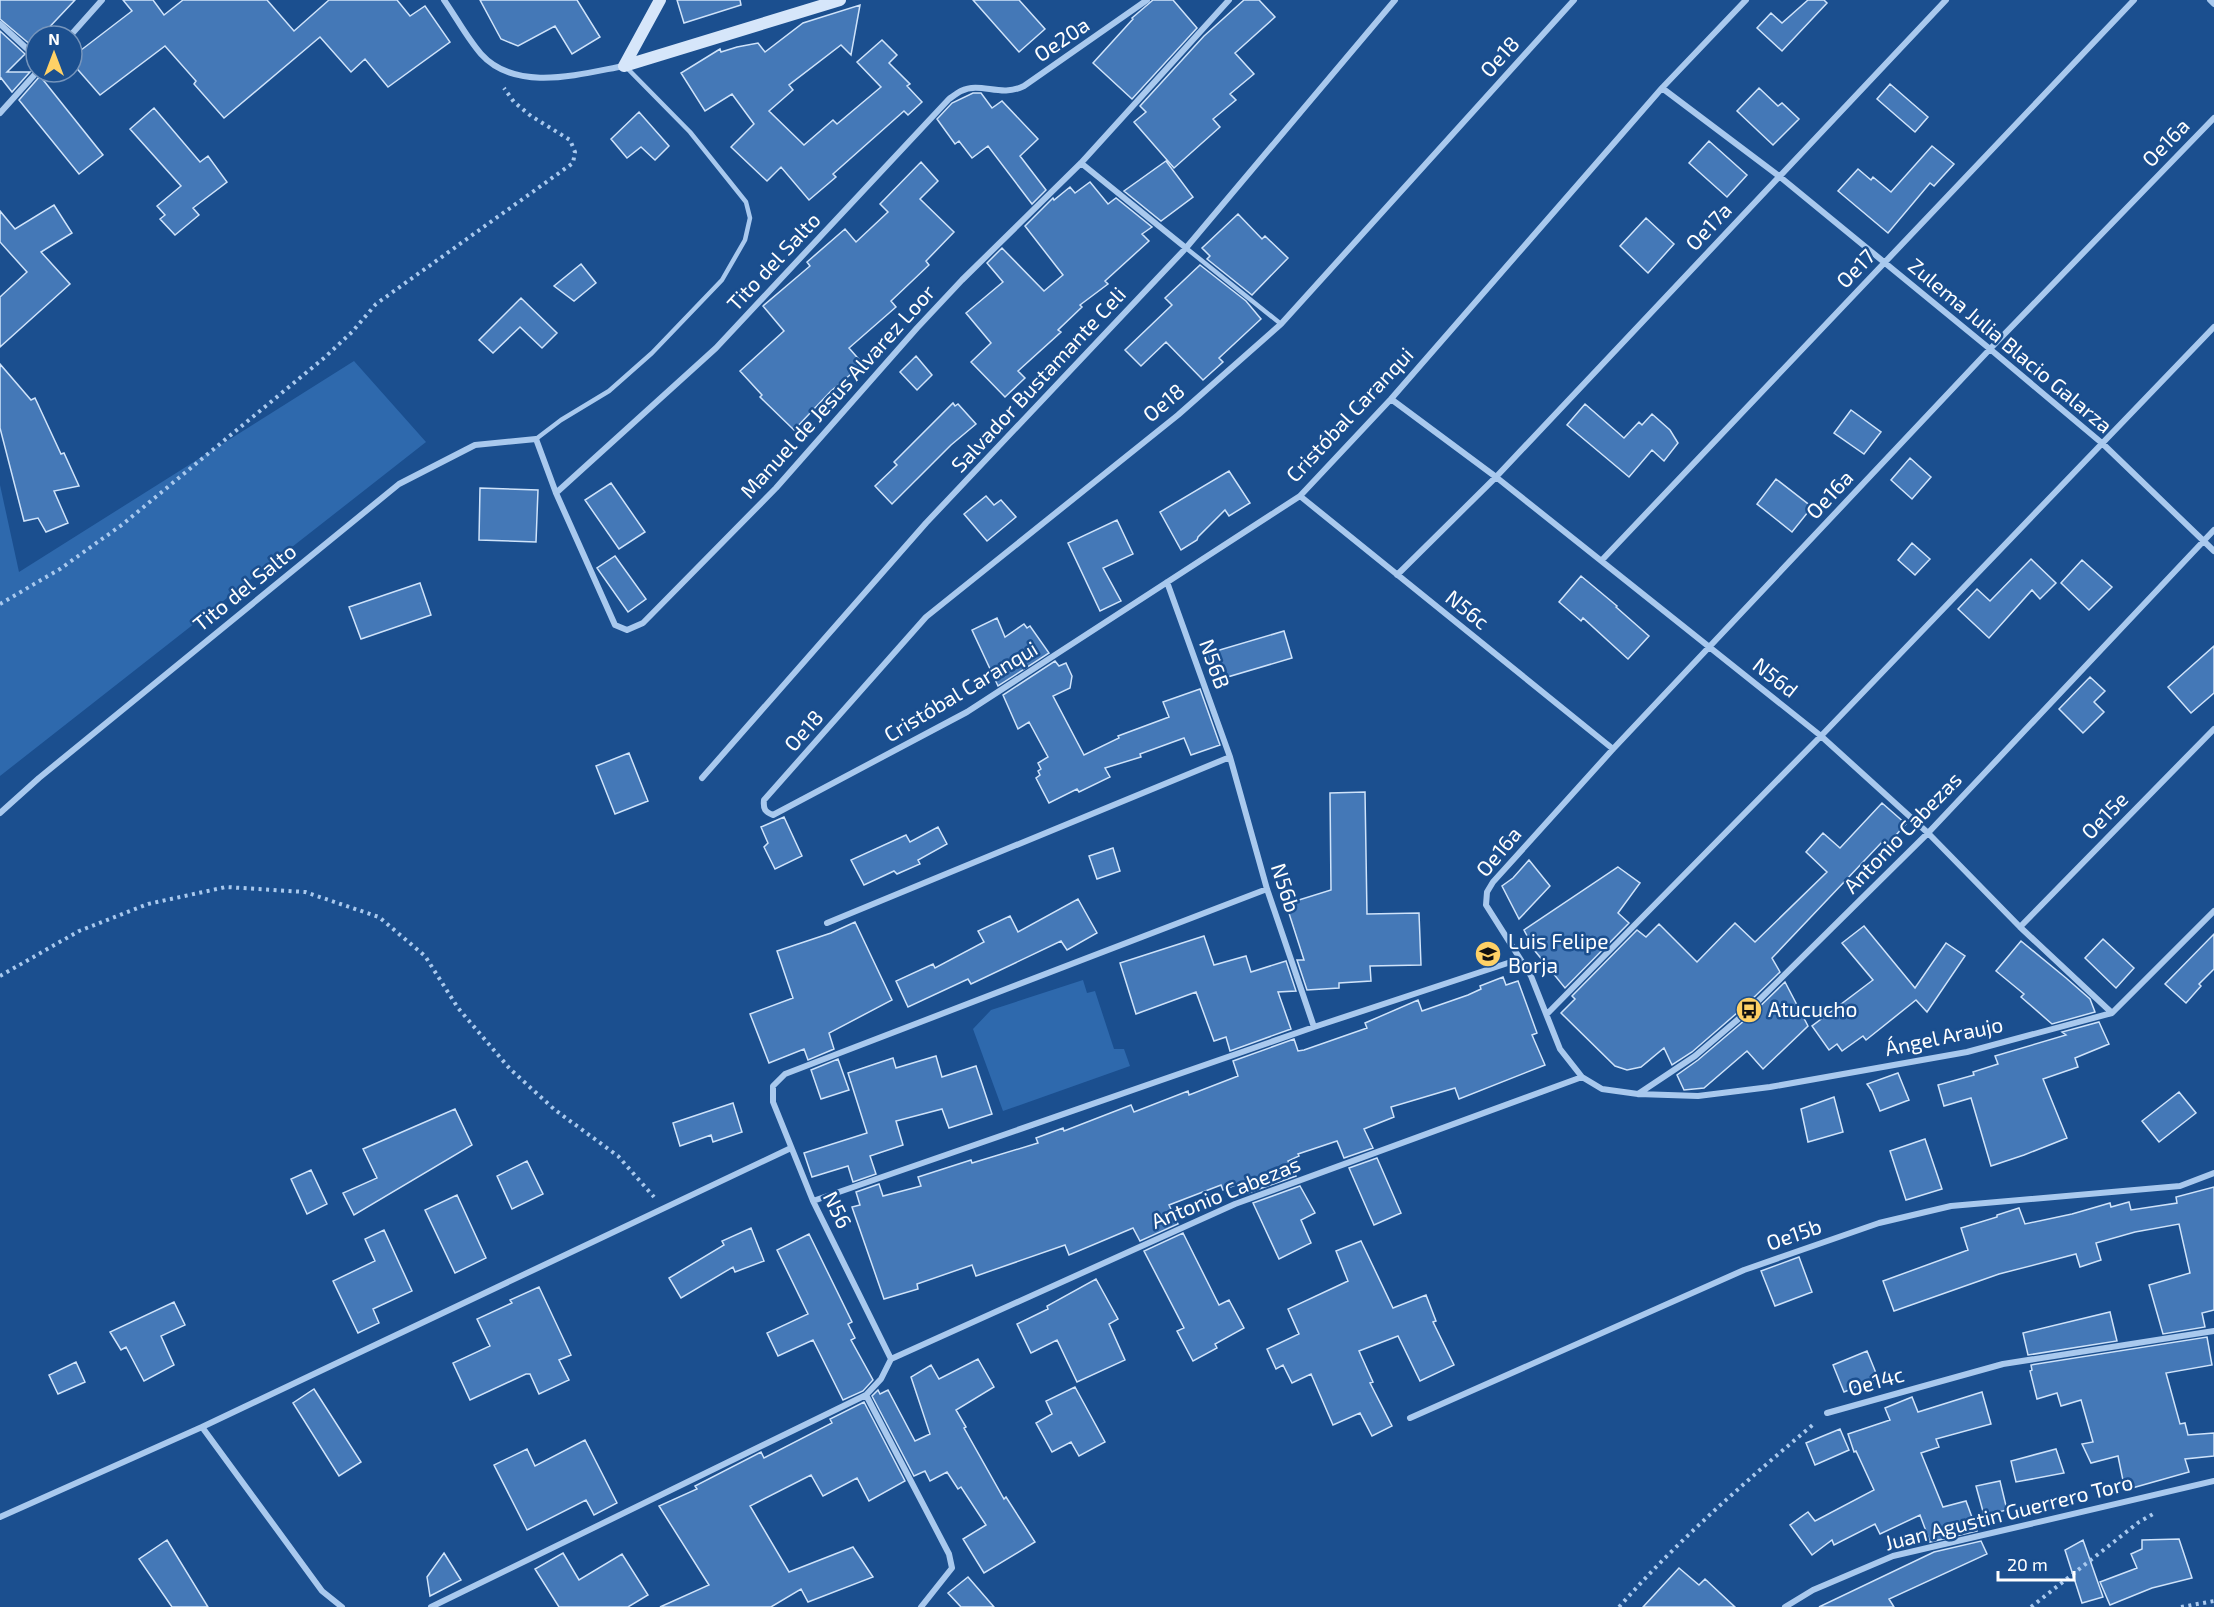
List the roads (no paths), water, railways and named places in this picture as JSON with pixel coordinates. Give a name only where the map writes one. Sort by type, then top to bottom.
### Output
[{"type":"street","points":[[81,24],[102,0]]},
{"type":"street","points":[[444,0],[482,55],[500,67],[526,77],[562,78],[624,66],[840,0]]},
{"type":"street","points":[[624,66],[660,0]]},
{"type":"street","name":"Oe20a","points":[[1024,86],[1147,0]]},
{"type":"street","name":"Manuel de Jesus Alvarez Loor","points":[[556,493],[615,625],[627,630],[643,623],[776,488],[962,280],[1081,163],[1229,0]]},
{"type":"street","name":"Salvador Bustamante Celi","points":[[702,778],[926,523],[1186,248],[1395,0]]},
{"type":"street","name":"Oe18","points":[[766,813],[764,800],[926,617],[1178,415],[1281,324],[1574,0]]},
{"type":"street","name":"Cristóbal Caranqui","points":[[766,813],[773,815],[967,712],[1300,496],[1391,399],[1662,88],[1746,0]]},
{"type":"street","name":"Oe17a","points":[[1397,575],[1496,477],[1946,0]]},
{"type":"street","name":"Oe17","points":[[1602,560],[2134,0]]},
{"type":"street","points":[[2210,0],[2214,4]]},
{"type":"street","points":[[0,24],[24,46]]},
{"type":"street","points":[[0,113],[26,84]]},
{"type":"street","name":"Tito del Salto","points":[[556,493],[716,348],[948,99],[961,90],[973,87],[1002,92],[1024,86]]},
{"type":"street","name":"Zulema Julia Blacio Galarza","points":[[1662,88],[1779,176],[1990,349],[2103,444],[2214,551]]},
{"type":"street","name":"Oe16a","points":[[1520,959],[1486,904],[1487,892],[1493,882],[1613,749],[1990,349],[2214,118]]},
{"type":"street","points":[[1081,163],[1186,248]]},
{"type":"street","points":[[1547,1014],[1821,736],[2214,327]]},
{"type":"street","name":"N56d","points":[[1391,399],[1602,560],[1821,736],[1928,833],[2020,927],[2112,1013]]},
{"type":"street","points":[[537,439],[556,493]]},
{"type":"street","name":"Tito del Salto","points":[[0,813],[39,778],[399,484],[475,445],[537,439]]},
{"type":"street","name":"N56c","points":[[1300,496],[1613,749]]},
{"type":"street","name":"Antonio Cabezas","points":[[1638,1094],[1695,1056],[1749,1010],[1928,833],[2214,530]]},
{"type":"street","name":"N56B","points":[[1167,582],[1230,757]]},
{"type":"street","name":"Oe15e","points":[[2020,927],[2214,729]]},
{"type":"street","points":[[827,923],[1230,757]]},
{"type":"street","name":"N56b","points":[[1230,757],[1267,889],[1314,1027]]},
{"type":"street","name":"N56","points":[[891,1359],[813,1201],[773,1102],[773,1086],[784,1074],[1267,889]]},
{"type":"street","name":"Ángel Araujo","points":[[1638,1094],[1698,1096],[1770,1087],[1967,1052],[2112,1013],[2214,911]]},
{"type":"street","points":[[813,1201],[1314,1027],[1520,959],[1531,976],[1560,1049],[1582,1077],[1602,1089],[1638,1094]]},
{"type":"street","name":"Antonio Cabezas","points":[[891,1359],[1235,1204],[1582,1077]]},
{"type":"street","points":[[0,1517],[202,1427],[791,1148]]},
{"type":"street","name":"Oe15b","points":[[1410,1418],[1744,1270],[1880,1223],[1951,1206],[2180,1185],[2214,1173]]},
{"type":"street","name":"Oe14c","points":[[1827,1413],[2003,1364],[2214,1331]]},
{"type":"street","points":[[430,1607],[866,1395],[881,1379],[891,1359]]},
{"type":"street","points":[[866,1395],[949,1554],[951,1568],[921,1607]]},
{"type":"street","points":[[202,1427],[322,1591],[342,1607]]},
{"type":"street","name":"Juan Agustin Guerrero Toro","points":[[1785,1607],[1813,1590],[1893,1556],[2214,1481]]},
{"type":"lane","points":[[537,439],[561,420],[609,391],[651,353],[722,280],[745,240],[750,218],[746,202],[690,132],[624,66]]},
{"type":"lane","points":[[1186,248],[1281,324]]},
{"type":"place","name":"Luis Felipe Borja","points":[[1488,954]]},
{"type":"place","name":"Atucucho","points":[[1749,1010]]}]
